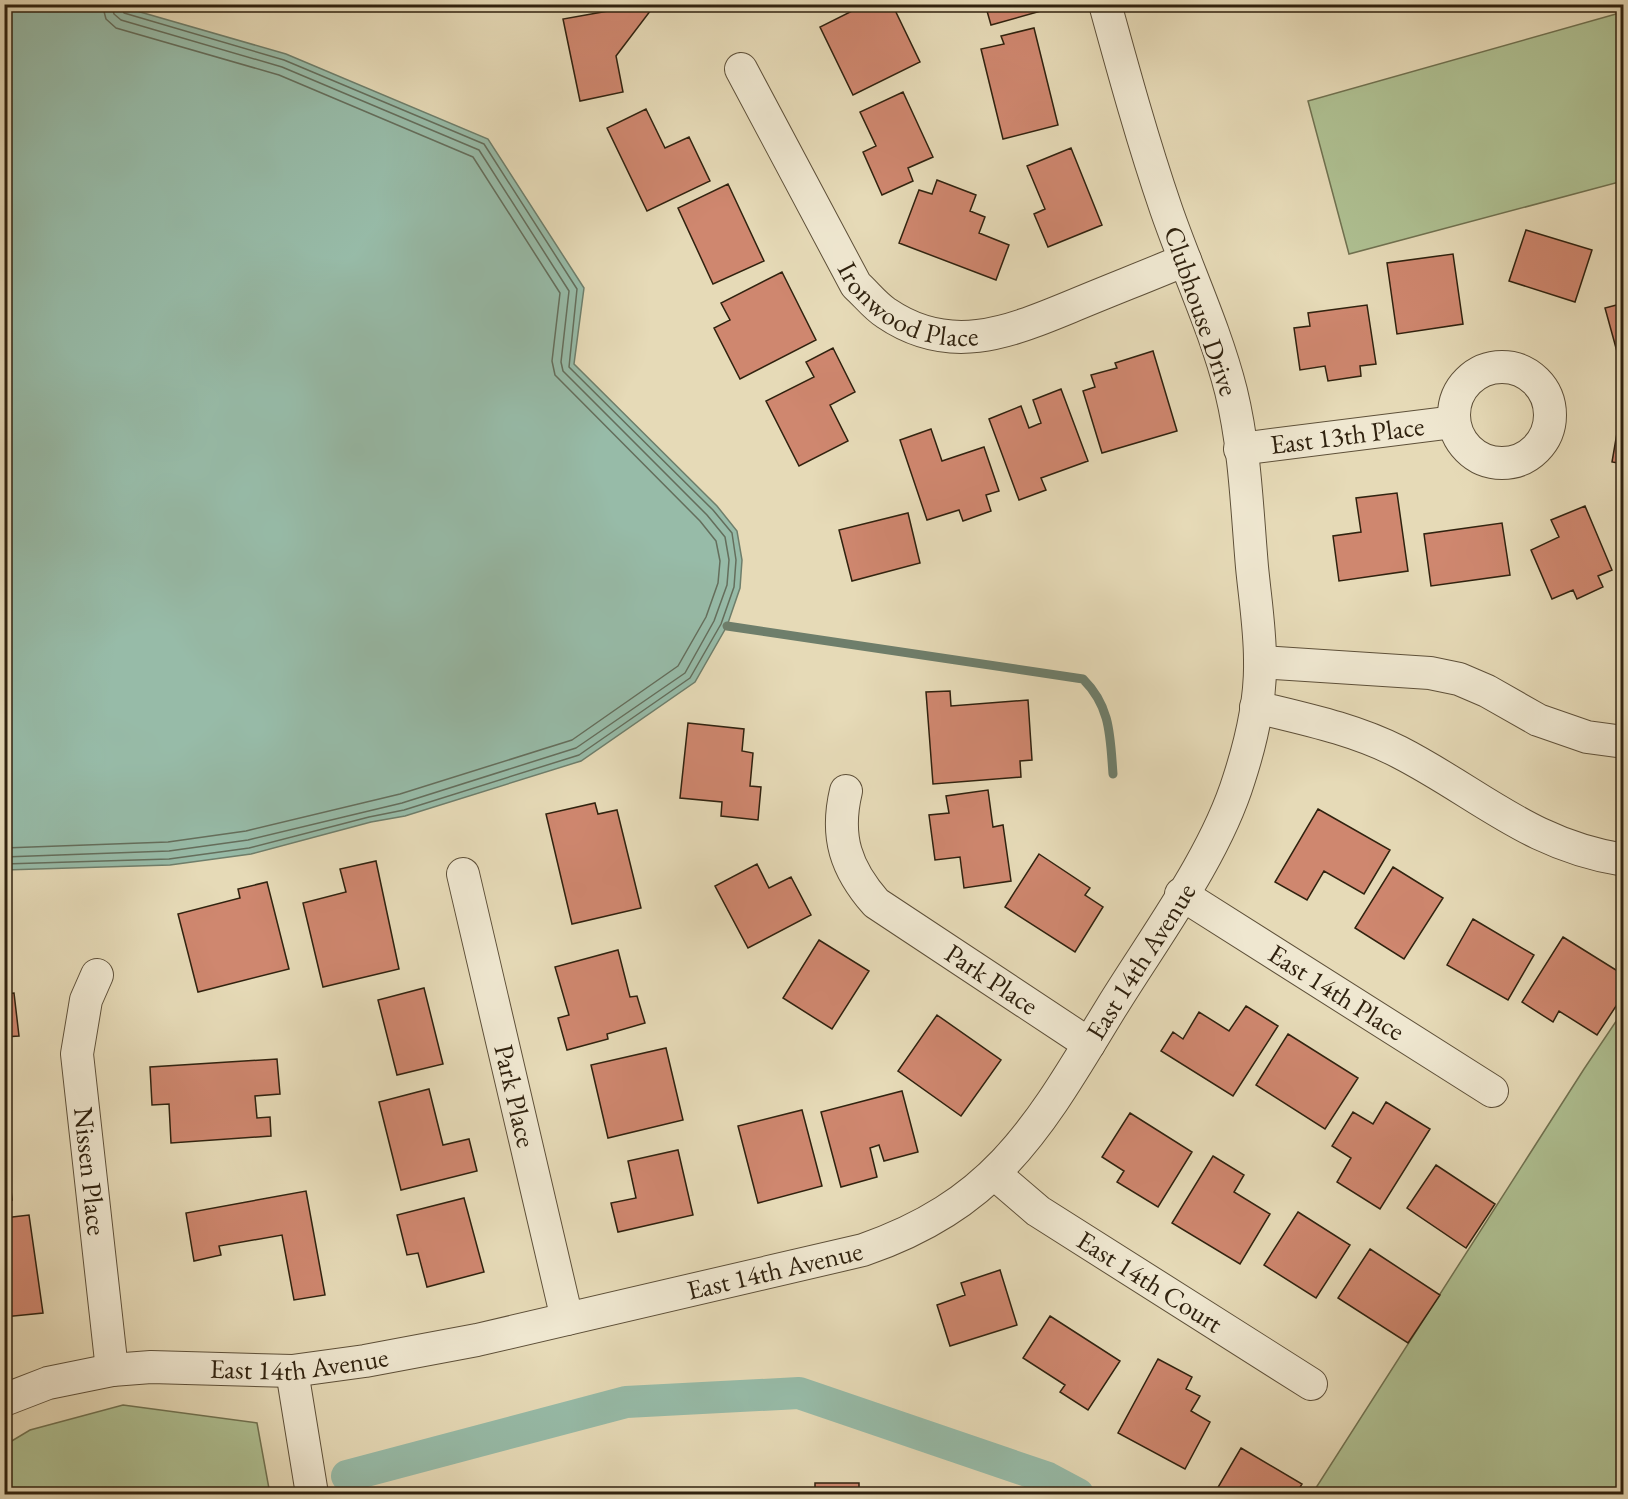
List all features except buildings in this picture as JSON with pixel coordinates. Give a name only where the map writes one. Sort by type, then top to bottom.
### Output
[{"type":"street","name":"Clubhouse Drive","points":[[1105,4],[1133,104],[1185,260],[1209,318],[1228,380],[1240,449],[1260,662]]},
{"type":"street","name":"Ironwood Place","points":[[741,69],[856,285],[885,313],[908,325],[946,336],[983,336],[1017,328],[1185,260]]},
{"type":"street","name":"East 13th Place","points":[[1240,449],[1454,422]]},
{"type":"street","name":"East 14th Avenue","points":[[4,1400],[48,1383],[112,1370],[151,1367],[292,1371],[410,1353],[863,1250],[901,1237],[947,1212],[994,1174],[1017,1150],[1047,1109],[1181,894],[1226,816],[1240,777],[1256,707],[1260,662]]},
{"type":"street","points":[[1260,662],[1430,673],[1449,677],[1487,691],[1538,720],[1587,737],[1623,742]]},
{"type":"street","points":[[1256,707],[1359,733],[1401,752],[1507,819],[1549,840],[1602,857],[1623,860]]},
{"type":"street","name":"Park Place","points":[[846,791],[842,806],[843,840],[848,863],[858,883],[876,903],[1089,1044]]},
{"type":"street","name":"Park Place","points":[[463,874],[567,1319]]},
{"type":"street","name":"East 14th Place","points":[[1181,894],[1492,1092]]},
{"type":"street","name":"Nissen Place","points":[[97,975],[86,1000],[78,1032],[77,1054],[112,1370]]},
{"type":"street","name":"East 14th Court","points":[[994,1174],[1038,1211],[1311,1384]]},
{"type":"street","points":[[292,1371],[312,1494]]},
{"type":"shaded area","points":[[1623,12],[1623,181],[1349,254],[1308,101]]},
{"type":"shaded area","points":[[1623,1011],[1623,1494],[1312,1494],[1584,1069]]},
{"type":"shaded area","points":[[123,1405],[257,1423],[270,1494],[5,1494],[5,1445],[30,1430]]},
{"type":"water","points":[[4,5],[116,5],[286,54],[488,139],[584,288],[574,364],[717,506],[737,531],[742,560],[740,588],[727,626],[695,682],[581,761],[405,816],[371,822],[251,854],[170,865],[5,870]]},
{"type":"waterway","points":[[727,626],[1083,679],[1099,700],[1104,711],[1110,735],[1113,774]]},
{"type":"waterway","points":[[347,1476],[626,1402],[799,1393],[1048,1478],[1078,1494]]}]
